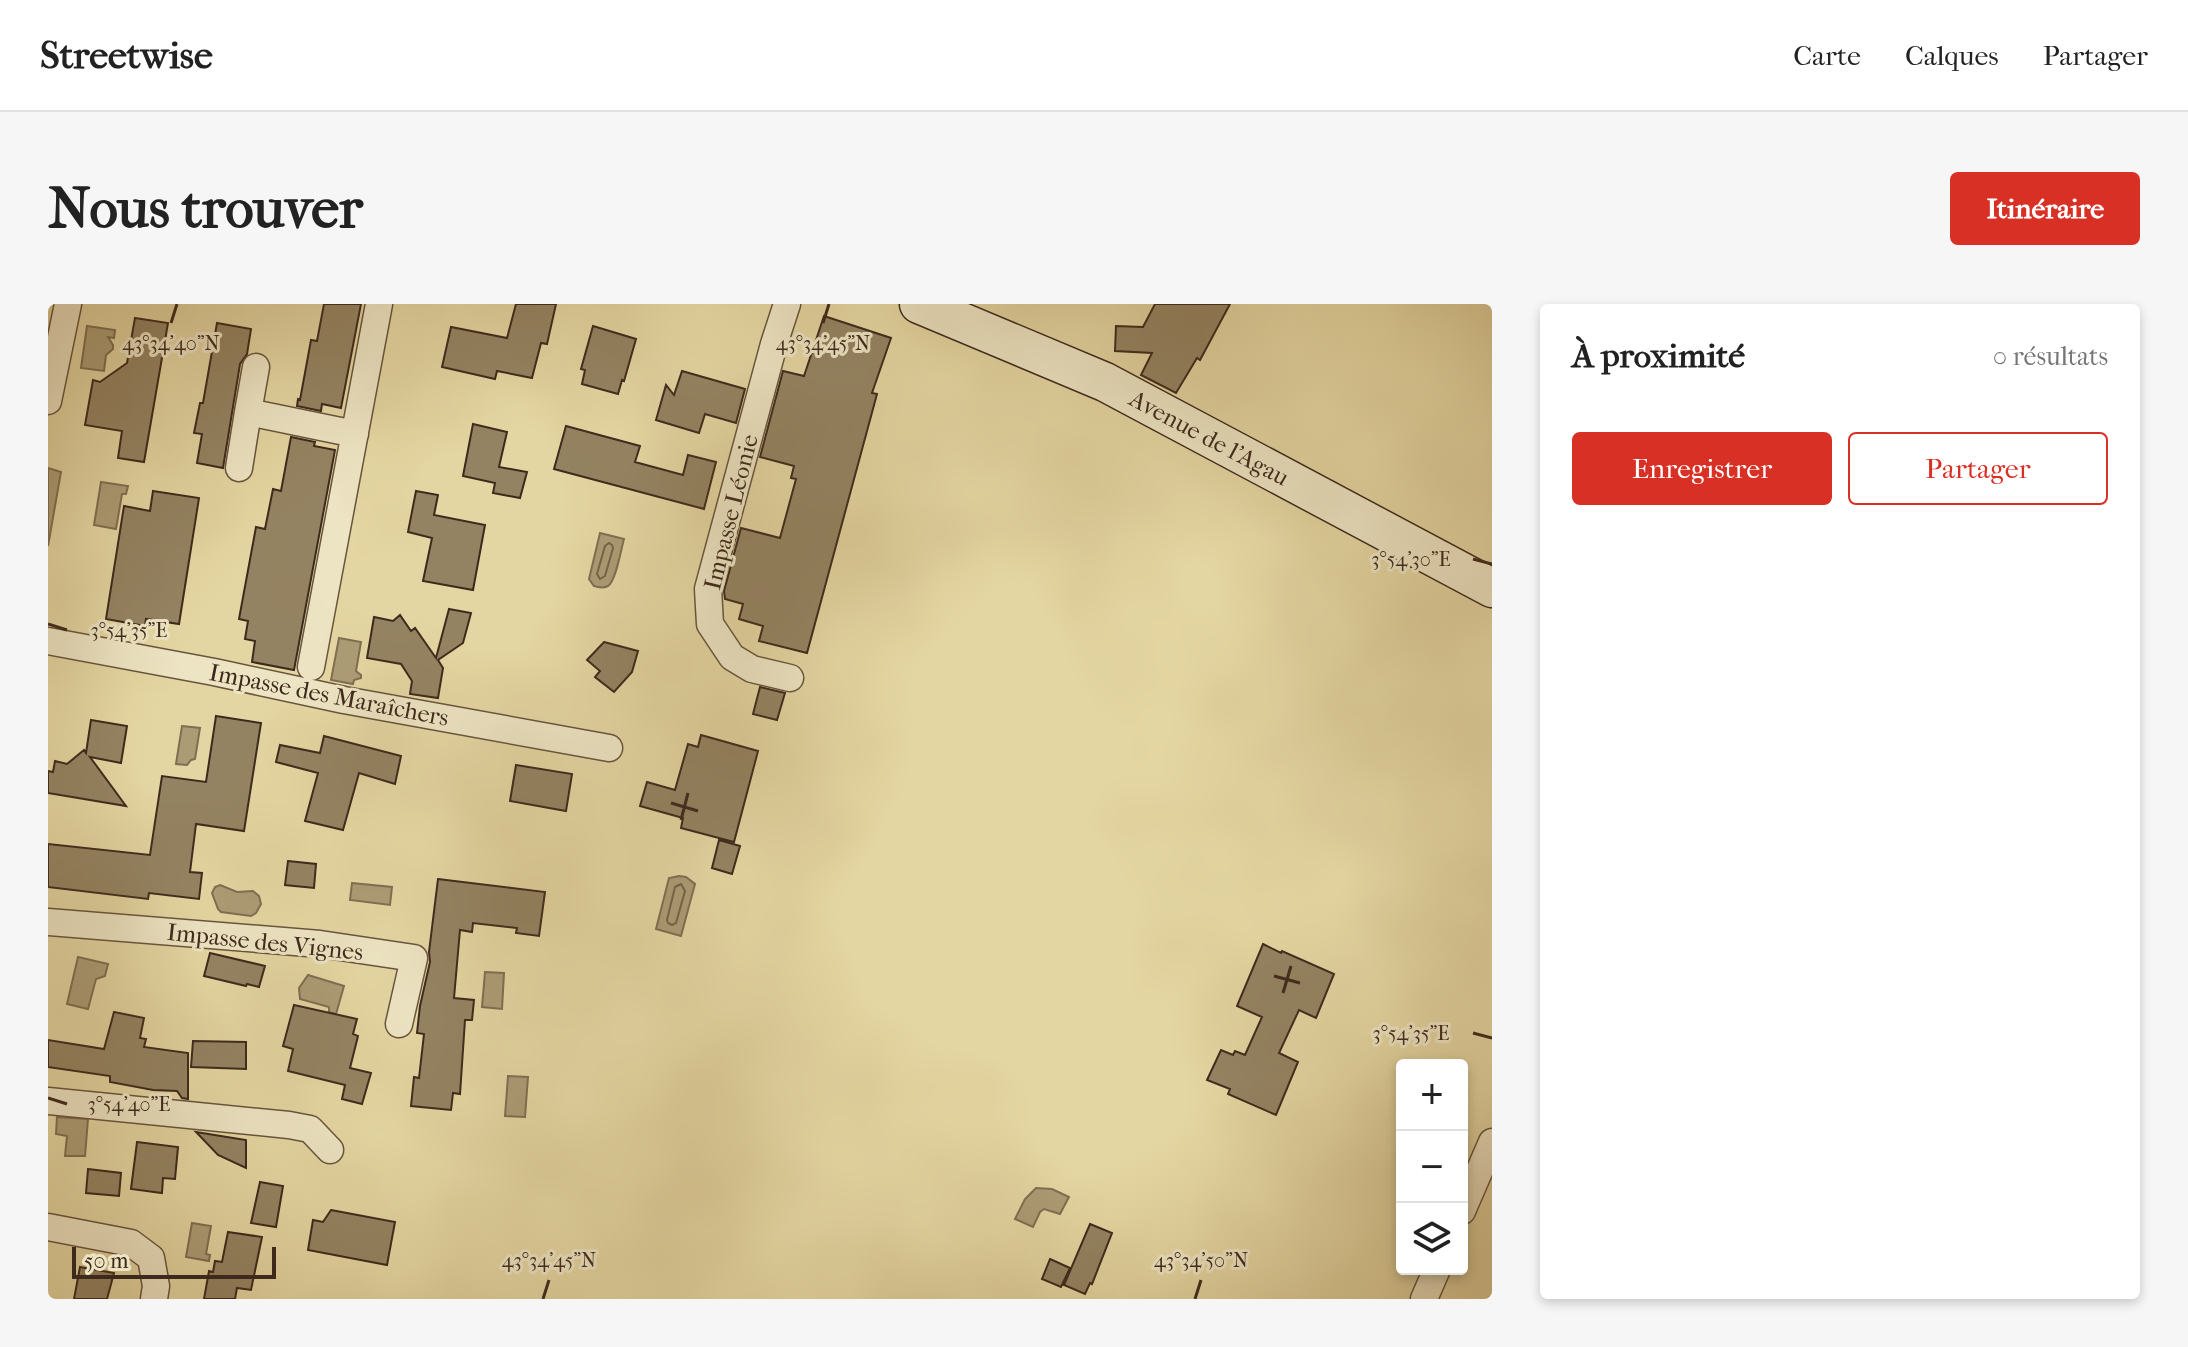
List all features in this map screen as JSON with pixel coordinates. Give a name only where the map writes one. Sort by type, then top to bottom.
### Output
[{"type":"street","points":[[48,401],[68,304]]},
{"type":"street","points":[[311,667],[379,304]]},
{"type":"street","name":"Impasse Léonie","points":[[787,304],[708,589],[710,624],[732,657],[752,669],[790,678]]},
{"type":"street","name":"Avenue de l'Agau","points":[[919,304],[1105,382],[1492,588]]},
{"type":"street","points":[[239,468],[256,367]]},
{"type":"street","points":[[248,412],[355,434]]},
{"type":"street","name":"Impasse des Maraîchers","points":[[48,641],[344,700],[609,748]]},
{"type":"street","name":"Impasse des Vignes","points":[[48,922],[320,944],[414,958],[399,1024]]},
{"type":"street","points":[[48,1101],[289,1125],[310,1129],[330,1150]]},
{"type":"street","points":[[1465,1203],[1492,1142]]},
{"type":"street","points":[[48,1227],[131,1243],[151,1258],[156,1286],[154,1299]]},
{"type":"street","points":[[1424,1299],[1434,1275]]},
{"type":"water","points":[[87,326],[115,330],[114,338],[108,337],[113,349],[106,355],[104,371],[81,368]]},
{"type":"water","points":[[48,468],[61,472],[48,546]]},
{"type":"water","points":[[101,482],[128,486],[126,494],[122,494],[116,529],[94,525]]},
{"type":"water","points":[[600,533],[624,539],[611,583],[602,588],[594,586],[589,579]]},
{"type":"water","points":[[339,638],[361,642],[356,671],[361,678],[354,680],[353,684],[331,680]]},
{"type":"water","points":[[182,726],[200,728],[195,759],[187,765],[176,764]]},
{"type":"water","points":[[679,876],[695,884],[681,936],[656,929],[669,878]]},
{"type":"water","points":[[352,883],[392,887],[390,905],[350,900]]},
{"type":"water","points":[[220,885],[237,892],[253,891],[259,896],[261,904],[256,913],[251,916],[221,912],[212,893]]},
{"type":"water","points":[[78,957],[108,964],[105,976],[96,979],[88,1009],[67,1004]]},
{"type":"water","points":[[485,972],[504,973],[502,1009],[482,1007]]},
{"type":"water","points":[[308,975],[344,986],[336,1014],[329,1012],[329,1007],[300,999],[299,988]]},
{"type":"water","points":[[508,1076],[528,1077],[525,1117],[505,1116]]},
{"type":"water","points":[[57,1117],[88,1119],[85,1156],[65,1156],[67,1136],[56,1134]]},
{"type":"water","points":[[1036,1188],[1052,1189],[1069,1197],[1060,1214],[1044,1209],[1033,1227],[1015,1219],[1025,1199]]},
{"type":"water","points":[[192,1223],[211,1226],[206,1254],[210,1255],[209,1261],[186,1257]]},
{"type":"building","points":[[324,304],[361,304],[341,408],[322,404],[321,411],[297,406],[311,340],[317,341]]},
{"type":"building","points":[[516,304],[556,304],[547,344],[541,343],[532,378],[497,371],[495,379],[442,367],[451,327],[507,338]]},
{"type":"building","points":[[1155,304],[1230,304],[1200,360],[1197,358],[1176,393],[1141,375],[1152,353],[1115,351],[1116,326],[1143,327]]},
{"type":"building","points":[[824,316],[891,338],[872,393],[877,394],[807,653],[759,641],[763,626],[739,619],[743,604],[725,599],[724,591],[741,528],[780,538],[796,479],[791,478],[794,466],[760,457],[783,371],[804,376]]},
{"type":"building","points":[[135,318],[168,323],[144,462],[118,458],[122,431],[85,425],[93,380],[100,382],[127,363]]},
{"type":"building","points":[[217,323],[251,329],[247,354],[240,364],[223,468],[197,463],[202,434],[194,433],[200,403],[203,403]]},
{"type":"building","points":[[593,326],[636,339],[618,394],[582,384],[585,370],[581,369]]},
{"type":"building","points":[[682,371],[745,389],[736,423],[705,414],[699,433],[656,420],[666,385],[674,395]]},
{"type":"building","points":[[473,424],[507,432],[499,467],[527,472],[520,498],[493,493],[495,483],[463,476]]},
{"type":"building","points":[[566,426],[640,446],[635,462],[683,475],[688,455],[716,462],[704,509],[554,469]]},
{"type":"building","points":[[291,437],[335,450],[294,670],[252,662],[255,641],[245,639],[248,621],[239,619],[256,527],[265,529],[273,489],[281,491]]},
{"type":"building","points":[[153,491],[199,498],[179,624],[146,619],[145,626],[106,619],[124,506],[150,511]]},
{"type":"building","points":[[416,491],[438,495],[434,515],[485,525],[473,590],[423,581],[432,538],[408,532]]},
{"type":"building","points":[[449,609],[471,613],[463,643],[438,660],[443,668],[438,698],[410,694],[412,681],[401,664],[367,658],[374,617],[393,621],[400,615],[411,631],[415,628],[436,658]]},
{"type":"building","points":[[604,642],[638,651],[632,672],[614,692],[595,677],[600,671],[587,660]]},
{"type":"building","points":[[760,687],[785,693],[777,720],[753,714]]},
{"type":"building","points":[[216,716],[261,723],[244,831],[196,824],[190,872],[202,873],[199,899],[149,893],[148,899],[48,887],[48,844],[150,855],[162,776],[206,782]]},
{"type":"building","points":[[91,720],[127,726],[121,763],[90,757],[126,806],[48,793],[48,771],[53,772],[55,761],[67,764],[84,750],[86,753]]},
{"type":"building","points":[[701,735],[758,751],[734,842],[681,828],[683,818],[640,806],[647,782],[675,790],[688,744],[698,747]]},
{"type":"building","points":[[324,736],[401,756],[395,784],[359,773],[343,830],[305,821],[318,773],[276,762],[280,745],[320,753]]},
{"type":"building","points":[[516,765],[572,774],[566,811],[510,801]]},
{"type":"building","points":[[719,840],[740,846],[732,874],[712,868]]},
{"type":"building","points":[[288,861],[316,864],[314,888],[285,885]]},
{"type":"building","points":[[438,879],[545,892],[539,936],[516,933],[517,928],[473,923],[472,932],[460,930],[454,998],[474,1000],[472,1020],[465,1020],[460,1094],[453,1093],[451,1110],[411,1106],[414,1077],[419,1078],[424,1034],[417,1033],[430,962]]},
{"type":"building","points":[[1263,944],[1334,974],[1316,1018],[1299,1010],[1279,1053],[1298,1062],[1276,1115],[1228,1094],[1230,1089],[1207,1080],[1221,1050],[1233,1055],[1235,1051],[1245,1055],[1262,1017],[1237,1006]]},
{"type":"building","points":[[210,953],[265,966],[259,987],[204,976]]},
{"type":"building","points":[[294,1005],[357,1019],[353,1034],[358,1036],[350,1068],[371,1073],[362,1104],[342,1099],[345,1085],[288,1071],[293,1049],[283,1046]]},
{"type":"building","points":[[114,1012],[144,1018],[140,1038],[146,1039],[144,1047],[188,1053],[188,1099],[182,1098],[177,1091],[110,1082],[110,1076],[48,1067],[48,1040],[104,1049]]},
{"type":"building","points":[[193,1041],[246,1042],[246,1069],[191,1067]]},
{"type":"building","points":[[196,1132],[246,1140],[246,1168],[218,1155]]},
{"type":"building","points":[[137,1142],[178,1147],[175,1179],[163,1178],[162,1193],[131,1189]]},
{"type":"building","points":[[88,1169],[121,1173],[119,1196],[86,1193]]},
{"type":"building","points":[[260,1182],[283,1186],[276,1227],[251,1223]]},
{"type":"building","points":[[331,1210],[395,1222],[387,1265],[308,1250],[313,1220],[323,1222]]},
{"type":"building","points":[[1090,1224],[1112,1233],[1085,1294],[1064,1285]]},
{"type":"building","points":[[228,1232],[262,1237],[251,1290],[237,1288],[235,1299],[204,1299],[209,1271],[213,1272],[215,1261],[222,1262]]},
{"type":"building","points":[[1050,1259],[1070,1268],[1061,1287],[1042,1279]]},
{"type":"building","points":[[80,1267],[114,1273],[107,1299],[74,1299]]}]
